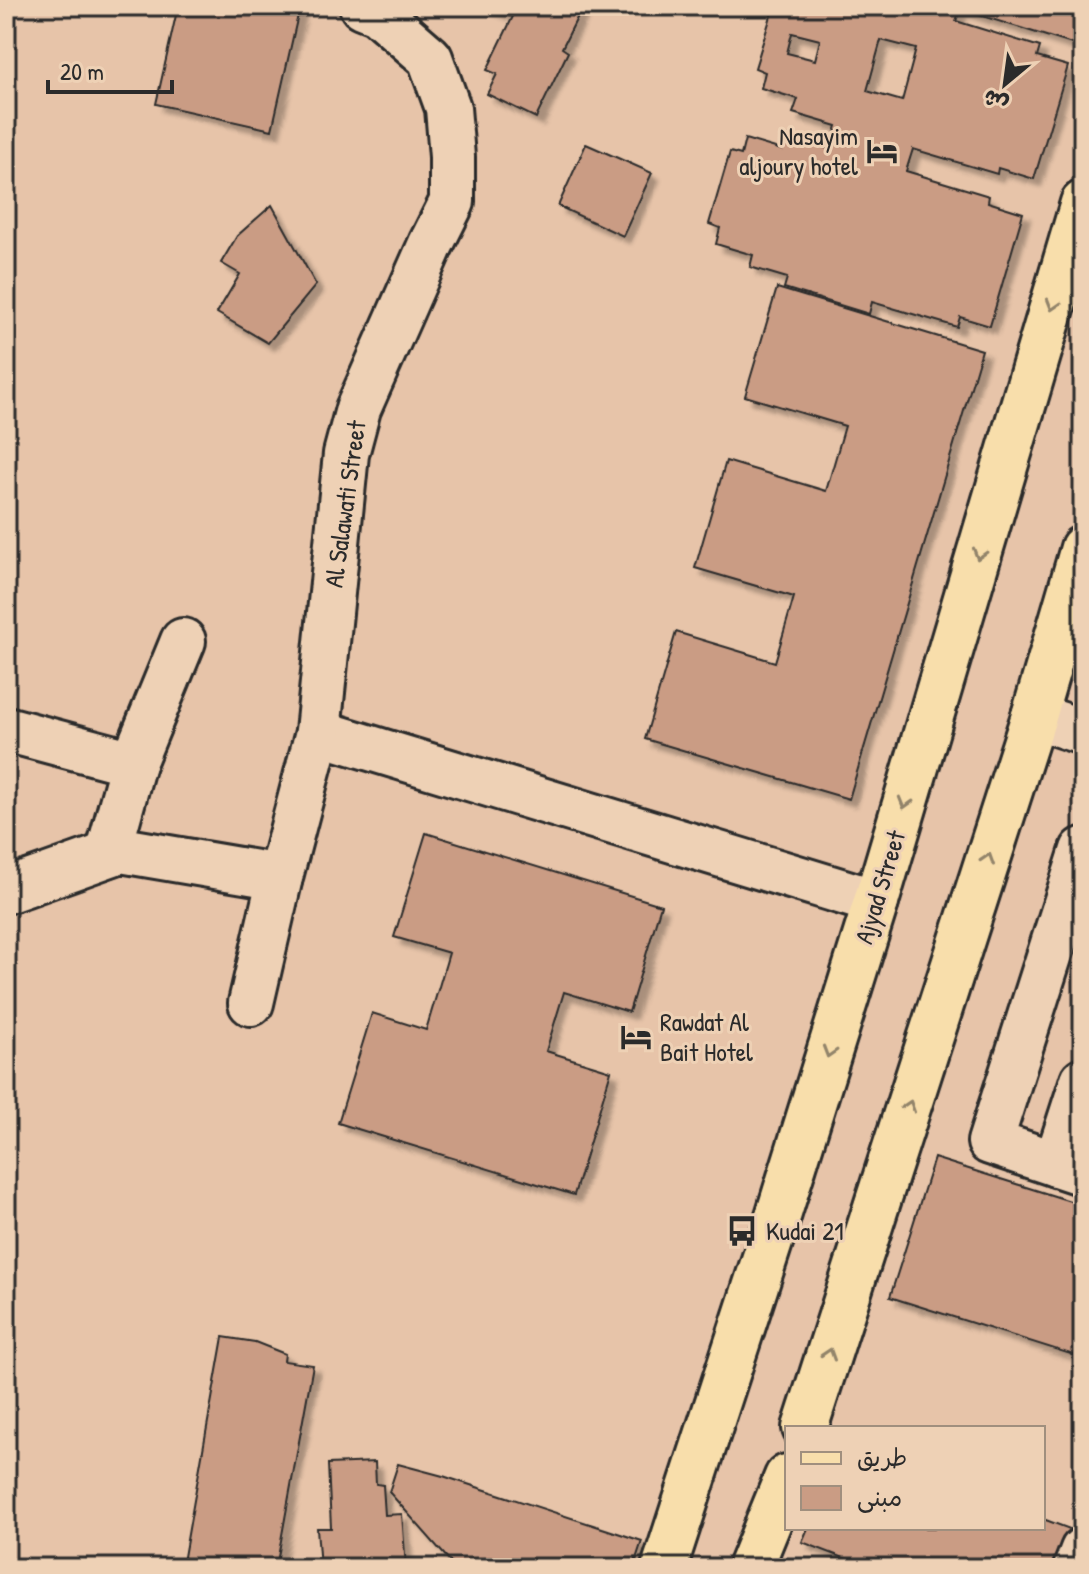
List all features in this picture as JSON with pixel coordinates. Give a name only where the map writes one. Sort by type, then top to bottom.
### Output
[{"type":"main road","name":"Ajyad Street","points":[[664,1568],[876,902],[1083,203]]},
{"type":"main road","points":[[806,1426],[1034,716],[1083,548]]},
{"type":"main road","points":[[750,1568],[785,1482]]},
{"type":"street","name":"Al Salawati Street","points":[[251,1003],[318,732],[346,454],[358,409],[452,202],[448,108],[430,58],[377,12],[362,6]]},
{"type":"street","points":[[108,854],[133,763],[183,641]]},
{"type":"street","points":[[1034,716],[1083,732]]},
{"type":"street","points":[[6,729],[133,763]]},
{"type":"street","points":[[318,732],[876,902]]},
{"type":"street","points":[[6,891],[121,850],[280,877]]},
{"type":"street","points":[[1083,850],[990,1142],[1070,1168],[1083,1080]]},
{"type":"street","points":[[1076,1568],[1083,1550]]},
{"type":"building","points":[[178,6],[300,6],[272,130],[156,104]]},
{"type":"building","points":[[486,6],[514,6],[510,16]]},
{"type":"building","points":[[518,6],[583,6],[562,48],[568,52],[536,118],[487,94],[497,74],[487,70]]},
{"type":"building","points":[[774,6],[947,6],[960,10],[956,21],[1040,47],[1037,57],[1068,66],[1034,179],[998,168],[997,174],[913,149],[906,171],[989,196],[988,202],[1023,213],[990,326],[960,317],[957,327],[872,302],[869,314],[784,288],[787,278],[750,267],[753,255],[716,244],[720,228],[709,224],[730,152],[741,155],[745,139],[782,150],[786,136],[830,149],[837,126],[793,113],[798,99],[761,88],[765,72],[755,68]],"holes":[[[792,33],[820,40],[815,60],[787,53]],[[881,40],[916,49],[902,101],[867,91]]]},
{"type":"building","points":[[950,6],[1083,6],[1083,18],[1075,45]]},
{"type":"building","points":[[586,144],[652,173],[623,236],[558,206]]},
{"type":"building","points":[[272,205],[316,285],[268,343],[217,313],[240,274],[221,263],[237,236]]},
{"type":"building","points":[[777,288],[982,350],[849,799],[645,739],[676,632],[775,662],[794,597],[695,568],[726,461],[826,491],[845,426],[745,396]]},
{"type":"building","points":[[426,833],[661,905],[629,1012],[564,992],[546,1051],[611,1071],[574,1195],[338,1123],[372,1013],[426,1030],[449,953],[394,937]]},
{"type":"building","points":[[934,1158],[1083,1205],[1083,1358],[890,1297]]},
{"type":"building","points":[[223,1337],[255,1342],[285,1354],[284,1361],[313,1365],[276,1568],[182,1568]]},
{"type":"building","points":[[375,1462],[376,1484],[383,1485],[385,1515],[402,1514],[406,1568],[320,1568],[317,1528],[331,1528],[328,1464]]},
{"type":"building","points":[[398,1464],[642,1541],[633,1568],[456,1568],[389,1492]]},
{"type":"building","points":[[1045,1520],[1070,1529],[1056,1568],[870,1568],[802,1542],[807,1530],[1045,1530]]},
{"type":"place","name":"Nasayim aljoury hotel","points":[[882,151]]},
{"type":"place","name":"Rawdat Al Bait Hotel","points":[[636,1037]]},
{"type":"place","name":"Kudai 21","points":[[742,1231]]}]
